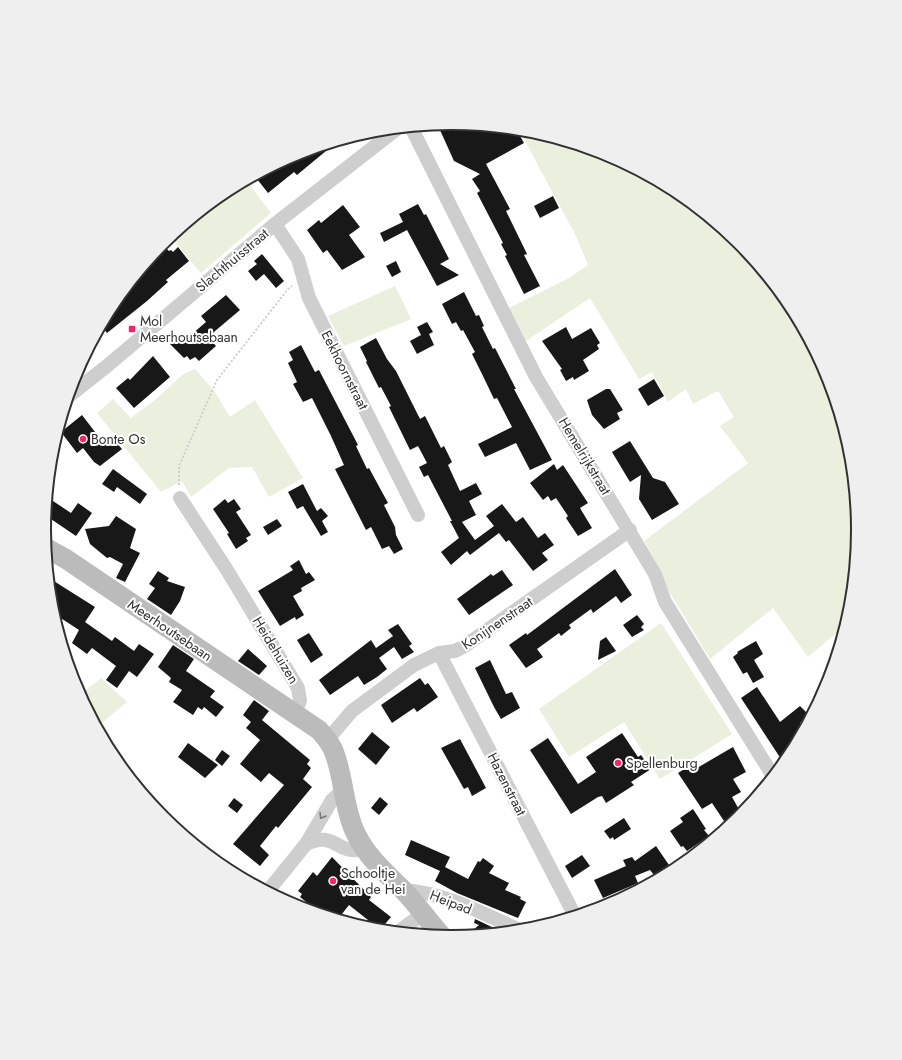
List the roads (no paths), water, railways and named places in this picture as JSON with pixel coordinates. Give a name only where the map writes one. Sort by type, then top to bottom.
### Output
[{"type":"street","name":"Hemelrijkstraat","points":[[414,132],[536,377],[630,530],[655,574],[665,602],[770,771]]},
{"type":"street","name":"Slachthuisstraat","points":[[76,390],[107,366],[275,224],[389,135]]},
{"type":"street","name":"Eekhoornstraat","points":[[275,224],[298,259],[309,298],[418,515]]},
{"type":"street","name":"Heidehuizen","points":[[180,498],[227,570],[298,688],[300,701],[294,713]]},
{"type":"street","name":"Konijnenstraat","points":[[328,739],[352,711],[414,666],[440,652],[455,651],[463,647],[630,530]]},
{"type":"street","name":"Meerhoutsebaan","points":[[52,551],[66,559],[294,713]]},
{"type":"street","name":"Hazenstraat","points":[[440,652],[572,911]]},
{"type":"street","points":[[294,713],[319,730],[328,739],[334,752],[342,791],[352,826],[371,860],[403,890],[437,929]]},
{"type":"street","points":[[271,888],[306,844],[332,800],[342,791]]},
{"type":"street","points":[[306,844],[321,839],[327,839],[350,851],[364,849]]},
{"type":"street","name":"Heipad","points":[[403,890],[435,894],[510,926]]},
{"type":"street","points":[[404,927],[424,913]]},
{"type":"place","name":"Mol Meerhoutsebaan","points":[[132,329]]},
{"type":"place","name":"Bonte Os","points":[[83,439]]},
{"type":"place","name":"Spellenburg","points":[[618,763]]},
{"type":"place","name":"Schooltje van de Hei","points":[[333,881]]}]
